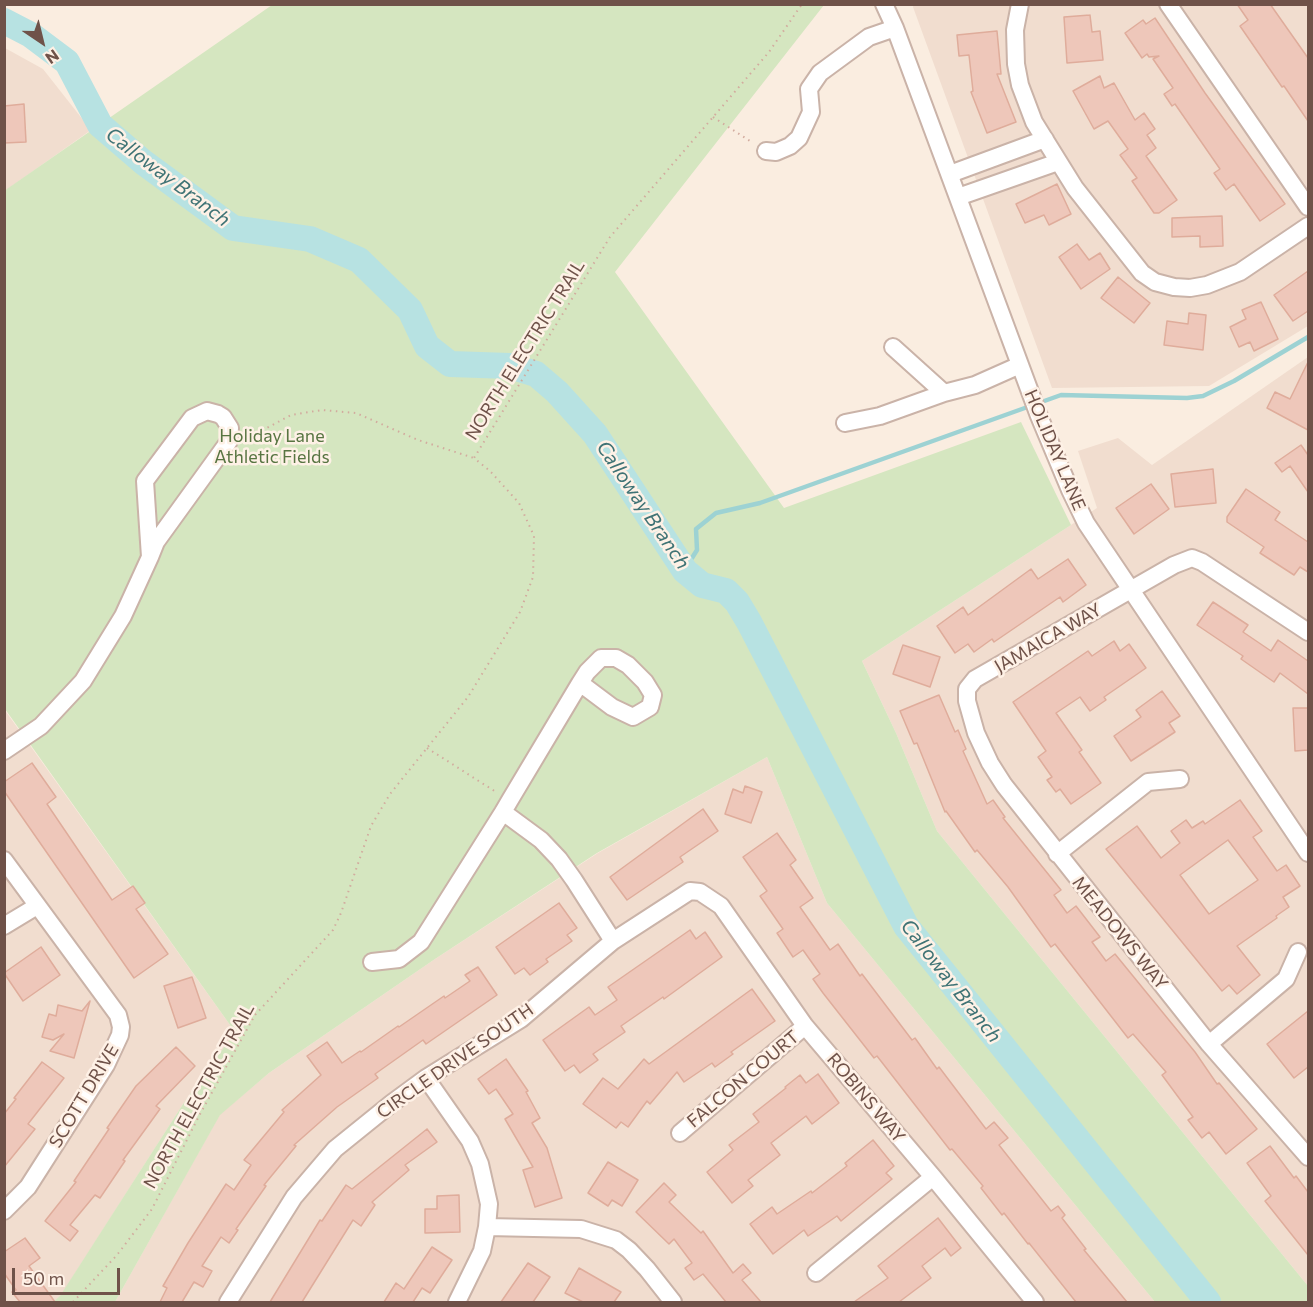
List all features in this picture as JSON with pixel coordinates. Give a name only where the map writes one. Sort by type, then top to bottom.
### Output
[{"type":"street","name":"HOLIDAY LANE","points":[[884,4],[950,174],[1039,416],[1086,523],[1308,853]]},
{"type":"street","points":[[1020,4],[1015,30],[1016,64],[1020,85],[1035,122],[1075,188],[1142,273],[1155,282],[1174,287],[1190,288],[1207,285],[1240,272],[1308,226]]},
{"type":"street","points":[[1168,4],[1308,207]]},
{"type":"street","points":[[766,151],[776,152],[790,146],[799,138],[811,112],[809,89],[820,73],[869,37],[895,28]]},
{"type":"street","points":[[950,174],[1045,139]]},
{"type":"street","points":[[958,197],[1058,162]]},
{"type":"street","points":[[892,348],[944,393]]},
{"type":"street","points":[[845,423],[880,417],[944,393],[975,385],[1020,365]]},
{"type":"street","points":[[4,751],[41,726],[83,681],[123,616],[150,557],[156,542],[229,441],[230,428],[223,417],[213,412],[202,412],[192,418],[146,481],[150,557]]},
{"type":"street","name":"JAMAICA WAY","points":[[967,689],[975,680],[1174,565],[1192,558],[1202,562],[1308,632]]},
{"type":"street","points":[[372,962],[399,959],[421,942],[580,683]]},
{"type":"street","name":"MEADOWS WAY","points":[[967,689],[967,701],[976,733],[990,763],[1004,785],[1209,1044],[1308,1157]]},
{"type":"street","points":[[1057,854],[1148,782],[1180,779]]},
{"type":"street","points":[[506,806],[541,840],[574,880],[613,941]]},
{"type":"street","name":"SCOTT DRIVE","points":[[4,860],[118,1015],[120,1035],[106,1065],[28,1187],[4,1211]]},
{"type":"street","name":"CIRCLE DRIVE SOUTH","points":[[228,1302],[294,1197],[334,1149],[426,1078],[521,1019],[613,941],[690,891],[700,892]]},
{"type":"street","name":"ROBINS WAY","points":[[700,892],[721,906],[805,1026],[1035,1302]]},
{"type":"street","points":[[4,926],[37,906]]},
{"type":"street","points":[[1209,1044],[1286,979],[1298,951]]},
{"type":"street","name":"FALCON COURT","points":[[680,1133],[805,1026]]},
{"type":"street","points":[[426,1078],[459,1122],[477,1156],[489,1204],[482,1251],[457,1302]]},
{"type":"street","points":[[816,1273],[933,1177]]},
{"type":"street","points":[[487,1227],[581,1229],[616,1240],[635,1256],[673,1302]]},
{"type":"path","name":"NORTH ELECTRIC TRAIL","points":[[73,1302],[117,1255],[152,1209],[199,1116],[255,1015],[333,930],[371,826],[390,794],[468,698],[520,612],[532,577],[534,536],[519,502],[490,471],[474,458],[610,237],[769,52],[802,4]]},
{"type":"path","points":[[713,117],[766,151]]},
{"type":"path","points":[[229,441],[266,429],[291,414],[322,410],[356,413],[418,440],[474,458]]},
{"type":"path","points":[[427,748],[506,806]]},
{"type":"shaded area","points":[[914,4],[1308,5],[1308,326],[1209,386],[1052,388],[913,7]]},
{"type":"shaded area","points":[[5,48],[43,69],[91,130],[5,191]]},
{"type":"shaded area","points":[[1308,357],[1308,1286],[937,831],[896,733],[862,661],[1097,508],[1078,451],[1118,438],[1152,465]]},
{"type":"shaded area","points":[[4,709],[235,1032],[183,1104],[60,1297],[53,1302],[5,1302]]},
{"type":"shaded area","points":[[767,757],[827,903],[1155,1302],[115,1302],[220,1114],[269,1073],[435,959],[598,853]]},
{"type":"green space","name":"Holiday Lane Athletic Fields","points":[[272,5],[824,5],[615,272],[784,508],[1021,422],[1071,525],[862,661],[896,733],[937,831],[1308,1286],[1308,1302],[1155,1302],[827,903],[767,757],[597,853],[435,959],[269,1073],[220,1115],[115,1302],[53,1302],[60,1296],[183,1104],[235,1032],[5,709],[4,191]]},
{"type":"building","points":[[1237,4],[1270,4],[1308,58],[1308,121],[1240,26],[1248,20]]},
{"type":"building","points":[[1090,15],[1092,32],[1100,31],[1103,60],[1067,63],[1064,17]]},
{"type":"building","points":[[1155,18],[1205,93],[1285,204],[1260,221],[1234,184],[1226,190],[1214,173],[1220,169],[1175,104],[1172,106],[1164,94],[1173,88],[1153,59],[1159,56],[1149,57],[1147,54],[1142,58],[1125,33],[1143,20],[1146,24]]},
{"type":"building","points":[[997,31],[1001,74],[997,74],[1016,122],[987,133],[971,92],[973,91],[969,55],[959,56],[957,35]]},
{"type":"building","points":[[1100,76],[1104,88],[1114,83],[1135,120],[1144,113],[1155,129],[1147,135],[1156,148],[1146,156],[1177,200],[1159,213],[1154,213],[1132,181],[1137,178],[1120,155],[1128,149],[1108,121],[1094,129],[1073,91]]},
{"type":"building","points":[[24,104],[26,142],[4,143],[4,106]]},
{"type":"building","points":[[1057,184],[1071,214],[1049,225],[1044,215],[1025,223],[1016,204]]},
{"type":"building","points":[[1222,216],[1223,246],[1200,247],[1200,236],[1172,237],[1172,218]]},
{"type":"building","points":[[1077,244],[1089,260],[1100,253],[1110,269],[1081,289],[1059,257]]},
{"type":"building","points":[[1308,271],[1308,311],[1293,321],[1274,295]]},
{"type":"building","points":[[1118,277],[1150,303],[1134,323],[1101,298]]},
{"type":"building","points":[[1261,302],[1278,339],[1254,351],[1250,342],[1239,347],[1230,327],[1246,319],[1242,310]]},
{"type":"building","points":[[1189,313],[1206,315],[1203,350],[1164,345],[1167,321],[1188,324]]},
{"type":"building","points":[[1308,362],[1308,430],[1267,408],[1275,392],[1290,399]]},
{"type":"building","points":[[1301,445],[1308,455],[1308,492],[1290,466],[1282,472],[1275,463]]},
{"type":"building","points":[[1213,469],[1216,503],[1175,507],[1171,474]]},
{"type":"building","points":[[1151,484],[1169,509],[1134,534],[1116,508]]},
{"type":"building","points":[[1246,489],[1280,512],[1275,520],[1308,542],[1308,572],[1300,567],[1294,575],[1260,553],[1264,547],[1227,522],[1227,517]]},
{"type":"building","points":[[1068,559],[1086,585],[1063,602],[1060,597],[994,642],[992,639],[974,652],[968,644],[955,653],[937,626],[963,607],[968,615],[1031,569],[1038,579]]},
{"type":"building","points":[[1213,602],[1248,625],[1243,632],[1271,651],[1278,640],[1308,661],[1308,694],[1280,673],[1274,682],[1241,659],[1243,656],[1197,625]]},
{"type":"building","points":[[1114,641],[1120,651],[1129,644],[1146,668],[1104,697],[1106,700],[1090,711],[1080,697],[1056,713],[1082,750],[1079,752],[1101,783],[1071,804],[1060,789],[1056,792],[1047,780],[1052,777],[1038,757],[1046,751],[1013,702],[1088,651],[1092,656]]},
{"type":"building","points":[[903,645],[940,657],[930,687],[893,674]]},
{"type":"building","points":[[1162,691],[1180,716],[1169,723],[1175,732],[1131,761],[1114,736],[1141,717],[1136,710]]},
{"type":"building","points":[[939,695],[955,732],[958,730],[966,749],[963,751],[987,804],[993,800],[1005,817],[1003,818],[1061,890],[1054,895],[1067,913],[1076,906],[1100,937],[1092,942],[1106,961],[1115,954],[1195,1052],[1217,1084],[1219,1083],[1257,1129],[1226,1154],[1209,1132],[1202,1138],[1188,1120],[1193,1117],[1162,1075],[1166,1072],[1133,1034],[1128,1038],[1055,944],[1051,947],[1008,887],[977,850],[975,852],[945,812],[917,743],[914,744],[900,711]]},
{"type":"building","points":[[1293,708],[1308,708],[1308,750],[1295,751]]},
{"type":"building","points":[[32,763],[56,797],[47,804],[112,900],[133,886],[145,903],[136,909],[168,954],[134,978],[4,791],[4,782]]},
{"type":"building","points":[[745,786],[762,792],[751,823],[725,814],[733,789],[743,793]]},
{"type":"building","points":[[1240,800],[1262,831],[1253,837],[1277,871],[1286,865],[1300,886],[1283,897],[1289,907],[1237,946],[1260,975],[1237,994],[1229,985],[1222,991],[1106,849],[1137,826],[1161,858],[1180,843],[1171,831],[1186,820],[1192,828],[1203,821],[1205,824]],"holes":[[[1228,840],[1258,880],[1209,914],[1180,875]]]},
{"type":"building","points":[[703,809],[718,831],[680,857],[683,862],[627,900],[610,877]]},
{"type":"building","points":[[777,833],[796,860],[790,865],[813,898],[800,907],[830,950],[838,944],[860,976],[862,974],[912,1040],[915,1038],[937,1069],[939,1067],[986,1129],[994,1122],[1008,1138],[999,1145],[1051,1211],[1058,1206],[1065,1215],[1062,1218],[1086,1249],[1084,1250],[1127,1302],[1076,1302],[1004,1213],[1002,1215],[981,1188],[983,1186],[952,1149],[950,1150],[877,1056],[874,1058],[823,993],[813,979],[820,974],[803,950],[793,957],[777,933],[783,929],[760,896],[767,891],[743,857]]},
{"type":"building","points":[[559,903],[577,928],[567,935],[572,941],[546,959],[548,962],[530,975],[524,968],[515,974],[496,947]]},
{"type":"building","points":[[690,930],[696,939],[705,932],[722,957],[664,999],[663,997],[621,1026],[625,1032],[593,1054],[598,1060],[580,1073],[574,1065],[565,1071],[543,1040],[589,1007],[595,1015],[617,1000],[608,987]]},
{"type":"building","points":[[41,947],[60,975],[23,1001],[4,973]]},
{"type":"building","points":[[478,967],[497,995],[426,1044],[423,1040],[375,1074],[378,1078],[337,1107],[294,1145],[296,1146],[264,1185],[266,1186],[229,1243],[221,1237],[202,1266],[212,1271],[203,1287],[194,1282],[182,1302],[160,1302],[167,1288],[163,1286],[226,1184],[234,1190],[251,1165],[244,1160],[284,1112],[282,1110],[321,1075],[307,1056],[327,1042],[342,1063],[470,981],[465,975]]},
{"type":"building","points":[[192,977],[206,1018],[178,1028],[164,986]]},
{"type":"building","points":[[752,989],[775,1021],[731,1052],[733,1054],[715,1067],[712,1063],[684,1082],[677,1072],[650,1104],[647,1101],[628,1127],[621,1122],[616,1128],[583,1104],[603,1078],[618,1089],[644,1059],[649,1064]]},
{"type":"building","points":[[90,1001],[74,1058],[50,1051],[64,1034],[53,1040],[42,1037],[49,1014],[56,1016],[58,1005],[82,1011]]},
{"type":"building","points":[[1308,1011],[1308,1067],[1294,1078],[1267,1044]]},
{"type":"building","points":[[176,1047],[195,1066],[156,1106],[160,1109],[123,1160],[125,1161],[100,1198],[95,1195],[70,1225],[78,1231],[70,1241],[45,1221],[76,1182],[74,1181],[109,1129],[107,1128],[136,1086]]},
{"type":"building","points":[[506,1059],[528,1091],[526,1092],[540,1118],[532,1123],[547,1148],[562,1198],[535,1207],[523,1170],[533,1167],[505,1119],[513,1114],[496,1089],[489,1094],[478,1079]]},
{"type":"building","points":[[42,1062],[64,1078],[28,1124],[35,1129],[4,1167],[4,1114]]},
{"type":"building","points":[[818,1074],[839,1103],[812,1124],[806,1116],[771,1143],[780,1155],[748,1180],[753,1186],[732,1203],[707,1172],[733,1150],[729,1145],[759,1122],[753,1114],[800,1075],[806,1083]]},
{"type":"building","points":[[427,1129],[437,1142],[405,1165],[409,1170],[372,1202],[375,1205],[361,1226],[353,1220],[302,1302],[270,1302],[320,1220],[322,1221],[346,1185],[352,1189]]},
{"type":"building","points":[[873,1140],[894,1166],[886,1173],[892,1179],[841,1221],[837,1216],[808,1236],[804,1230],[773,1254],[750,1224],[772,1207],[777,1214],[811,1191],[812,1193],[847,1166],[845,1163]]},
{"type":"building","points":[[1270,1146],[1294,1178],[1296,1176],[1308,1192],[1308,1255],[1265,1201],[1271,1196],[1247,1163]]},
{"type":"building","points":[[608,1162],[638,1180],[622,1206],[612,1200],[608,1206],[588,1193]]},
{"type":"building","points":[[664,1183],[676,1195],[669,1202],[701,1233],[703,1231],[733,1273],[743,1264],[751,1273],[742,1280],[761,1302],[726,1302],[703,1274],[694,1280],[685,1268],[692,1263],[674,1239],[669,1244],[636,1212]]},
{"type":"building","points":[[459,1195],[460,1232],[425,1233],[425,1209],[437,1209],[437,1196]]},
{"type":"building","points":[[938,1218],[961,1248],[951,1256],[945,1248],[922,1266],[931,1278],[899,1302],[854,1302],[888,1278],[878,1266]]},
{"type":"building","points":[[25,1238],[40,1258],[29,1266],[55,1302],[20,1302],[12,1292],[16,1290],[4,1273],[4,1252]]},
{"type":"building","points":[[432,1247],[452,1260],[430,1293],[422,1288],[413,1302],[384,1302],[396,1283],[404,1289]]},
{"type":"building","points":[[528,1263],[550,1277],[533,1302],[501,1302]]},
{"type":"building","points":[[579,1268],[621,1292],[614,1302],[583,1302],[565,1293]]},
{"type":"waterway","name":"Calloway Branch","points":[[4,21],[31,35],[67,62],[100,125],[143,162],[233,228],[310,239],[359,260],[410,310],[427,346],[450,364],[510,366],[536,374],[557,392],[595,434],[685,571],[702,585],[726,591],[737,602],[906,926],[1208,1302]]},
{"type":"waterway","points":[[677,560],[692,558],[697,550],[696,529],[716,513],[760,503],[1061,395],[1187,398],[1203,396],[1234,381],[1308,337]]}]
